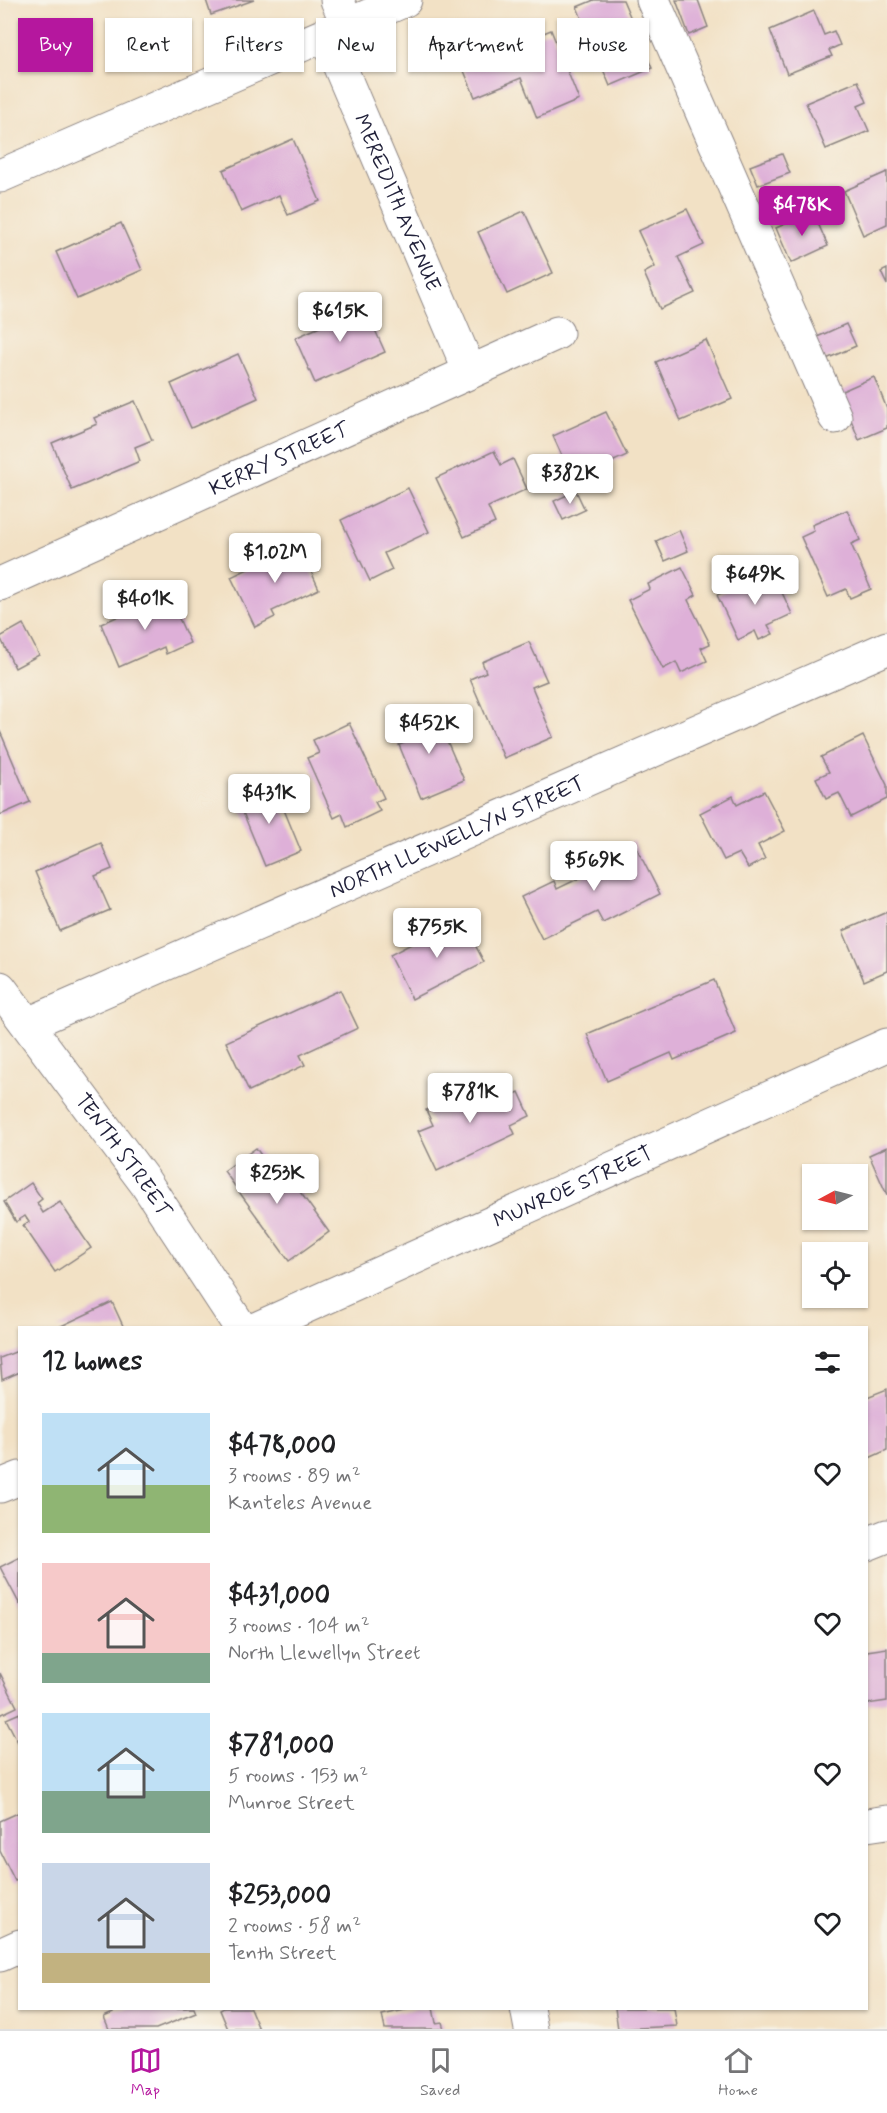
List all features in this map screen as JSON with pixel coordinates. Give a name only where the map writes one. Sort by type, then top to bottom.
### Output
[{"type":"street","points":[[344,18],[405,0]]},
{"type":"street","points":[[652,0],[834,417]]},
{"type":"street","points":[[0,176],[316,30]]},
{"type":"street","name":"MEREDITH AVENUE","points":[[357,72],[470,372]]},
{"type":"street","name":"KERRY STREET","points":[[0,584],[557,333]]},
{"type":"street","name":"NORTH LLEWELLYN STREET","points":[[28,1024],[887,648]]},
{"type":"street","name":"TENTH STREET","points":[[0,987],[145,1182],[240,1326]]},
{"type":"street","name":"MUNROE STREET","points":[[262,1326],[887,1045]]},
{"type":"street","points":[[0,1486],[18,1479]]},
{"type":"street","points":[[868,1544],[887,1536]]},
{"type":"street","points":[[868,1825],[887,1822]]},
{"type":"street","points":[[0,1955],[18,1947]]},
{"type":"street","points":[[527,2010],[531,2029]]},
{"type":"building","points":[[206,0],[254,0],[211,15]]},
{"type":"building","points":[[594,0],[623,0],[631,18],[582,18],[577,7]]},
{"type":"building","points":[[676,0],[698,0],[708,27],[689,35]]},
{"type":"building","points":[[814,11],[824,35],[834,31],[840,45],[829,50],[832,56],[787,74],[770,30]]},
{"type":"building","points":[[551,30],[557,45],[557,72],[568,72],[579,100],[537,118],[521,78],[475,97],[464,72],[545,72],[545,32]]},
{"type":"building","points":[[604,72],[643,72],[610,86]]},
{"type":"building","points":[[858,81],[867,102],[858,106],[869,131],[826,149],[806,103]]},
{"type":"building","points":[[293,139],[320,201],[288,215],[279,195],[241,212],[223,170]]},
{"type":"building","points":[[782,154],[790,173],[758,185],[750,166]]},
{"type":"building","points":[[887,172],[887,224],[863,235],[844,191]]},
{"type":"building","points":[[687,209],[704,245],[678,257],[695,293],[660,309],[644,273],[655,267],[638,231]]},
{"type":"building","points":[[524,211],[553,273],[507,294],[478,232]]},
{"type":"building","points":[[813,212],[828,246],[791,263],[776,228]]},
{"type":"building","points":[[121,223],[142,270],[77,299],[56,252]]},
{"type":"building","points":[[887,269],[887,285],[881,272]]},
{"type":"building","points":[[362,301],[385,352],[315,383],[295,338],[340,318],[338,312]]},
{"type":"building","points":[[846,324],[856,346],[824,360],[815,338]]},
{"type":"building","points":[[706,340],[732,399],[681,421],[656,362]]},
{"type":"building","points":[[238,354],[258,398],[191,428],[171,384]]},
{"type":"building","points":[[874,377],[887,409],[887,428],[859,440],[840,392]]},
{"type":"building","points":[[135,401],[152,440],[135,447],[140,461],[72,490],[52,443],[97,424],[94,418]]},
{"type":"building","points":[[606,412],[627,455],[573,480],[553,436]]},
{"type":"building","points":[[494,451],[501,465],[513,459],[527,489],[488,507],[495,523],[464,537],[436,478]]},
{"type":"building","points":[[408,488],[429,532],[384,553],[392,570],[370,581],[341,520]]},
{"type":"building","points":[[576,491],[585,510],[563,520],[554,501]]},
{"type":"building","points":[[847,510],[860,540],[851,544],[871,589],[850,598],[846,589],[828,597],[801,537],[814,531],[812,525]]},
{"type":"building","points":[[679,530],[688,551],[665,561],[656,541]]},
{"type":"building","points":[[299,545],[319,589],[272,611],[275,617],[255,627],[231,577]]},
{"type":"building","points":[[682,567],[696,595],[688,600],[710,644],[701,648],[707,661],[681,673],[676,662],[663,669],[628,600],[650,589],[648,584]]},
{"type":"building","points":[[771,569],[792,614],[768,625],[773,634],[759,640],[755,631],[738,640],[717,595]]},
{"type":"building","points":[[168,594],[190,643],[166,654],[164,647],[119,667],[101,624]]},
{"type":"building","points":[[23,624],[39,655],[15,668],[0,637]]},
{"type":"building","points":[[529,642],[547,681],[532,687],[553,737],[504,758],[470,679],[486,672],[482,662]]},
{"type":"building","points":[[434,711],[464,780],[421,798],[399,745],[404,743],[398,727]]},
{"type":"building","points":[[349,723],[384,798],[375,802],[380,811],[347,827],[342,814],[334,818],[307,758],[319,753],[313,740]]},
{"type":"building","points":[[0,731],[30,802],[0,815]]},
{"type":"building","points":[[863,736],[887,785],[887,799],[851,817],[839,793],[826,799],[816,778],[829,772],[821,757]]},
{"type":"building","points":[[273,783],[301,851],[265,866],[237,798]]},
{"type":"building","points":[[764,791],[785,831],[758,845],[765,859],[748,868],[739,853],[724,860],[700,813],[733,796],[737,805]]},
{"type":"building","points":[[633,841],[660,894],[603,923],[597,912],[542,939],[521,897],[554,881],[557,889],[584,876],[580,867]]},
{"type":"building","points":[[101,843],[112,869],[95,876],[110,910],[60,931],[35,872]]},
{"type":"building","points":[[887,912],[887,971],[864,981],[843,931]]},
{"type":"building","points":[[461,918],[484,962],[412,999],[390,955]]},
{"type":"building","points":[[714,980],[736,1033],[674,1060],[671,1053],[607,1081],[587,1034]]},
{"type":"building","points":[[340,990],[358,1028],[300,1055],[305,1065],[249,1091],[226,1042]]},
{"type":"building","points":[[488,1081],[498,1102],[519,1092],[530,1116],[511,1125],[515,1134],[437,1171],[418,1131],[433,1125],[426,1110]]},
{"type":"building","points":[[887,1147],[887,1195],[869,1155]]},
{"type":"building","points":[[256,1148],[276,1177],[285,1171],[329,1232],[289,1261],[224,1171]]},
{"type":"building","points":[[31,1183],[42,1199],[37,1203],[43,1213],[60,1202],[91,1248],[55,1272],[23,1225],[29,1222],[25,1216],[16,1222],[4,1202]]},
{"type":"building","points":[[112,1302],[123,1326],[61,1326]]},
{"type":"building","points":[[18,1351],[18,1373],[2,1380],[0,1358]]},
{"type":"building","points":[[887,1389],[887,1450],[868,1459],[868,1397]]},
{"type":"building","points":[[18,1558],[18,1601],[0,1567]]},
{"type":"building","points":[[887,1648],[887,1701],[868,1704],[868,1651]]},
{"type":"building","points":[[0,1673],[17,1707],[0,1715]]},
{"type":"building","points":[[18,1714],[18,1742],[6,1719]]},
{"type":"building","points":[[18,1813],[18,1880],[15,1881],[0,1851],[0,1821]]},
{"type":"building","points":[[112,2010],[195,2010],[196,2013],[156,2029],[109,2029],[104,2017],[113,2013]]},
{"type":"building","points":[[220,2010],[251,2010],[259,2029],[228,2029]]},
{"type":"building","points":[[405,2010],[433,2010],[436,2023],[442,2022],[444,2029],[385,2029],[382,2015]]},
{"type":"building","points":[[615,2010],[674,2010],[677,2026],[618,2029]]}]
